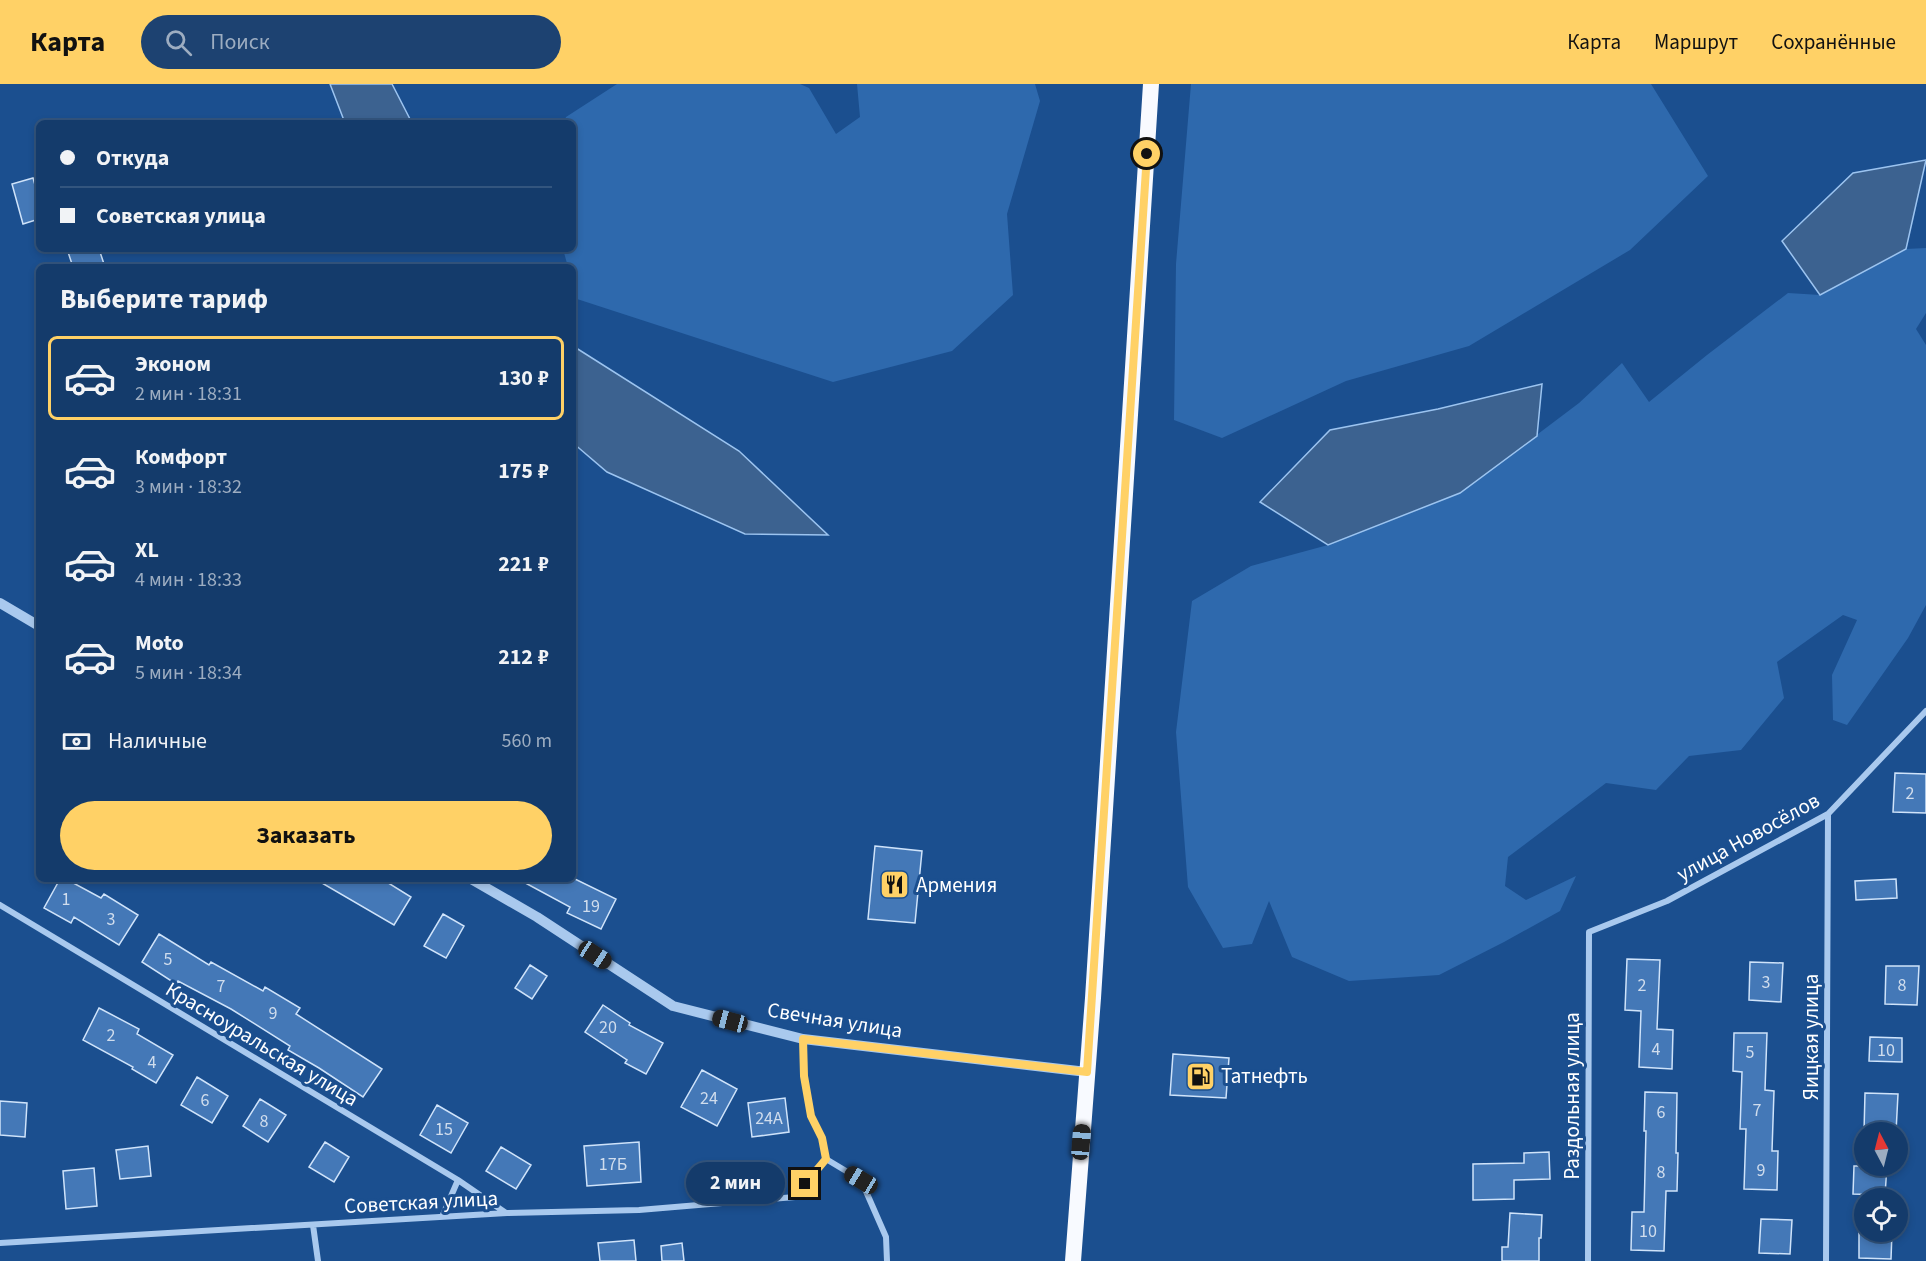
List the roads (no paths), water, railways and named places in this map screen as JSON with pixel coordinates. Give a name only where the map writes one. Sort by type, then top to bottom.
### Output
[{"type":"highway","points":[[1073,1261],[1151,84]]},
{"type":"street","points":[[0,603],[36,624]]},
{"type":"street","name":"улица Новосёлов","points":[[1589,932],[1667,901],[1828,814],[1926,711]]},
{"type":"street","name":"Яицкая улица","points":[[1826,1261],[1828,814]]},
{"type":"street","name":"Свечная улица","points":[[476,882],[537,917],[673,1006],[803,1039],[1087,1072]]},
{"type":"street","name":"Красноуральская улица","points":[[0,905],[458,1180],[507,1213]]},
{"type":"street","name":"Раздольная улица","points":[[1588,1261],[1589,932]]},
{"type":"street","points":[[803,1039],[804,1076],[811,1116],[822,1138],[826,1159],[861,1180],[886,1237],[887,1261]]},
{"type":"street","name":"Советская улица","points":[[0,1243],[507,1213],[639,1210],[795,1197],[826,1159]]},
{"type":"street","points":[[442,1217],[458,1180]]},
{"type":"street","points":[[313,1225],[318,1261]]},
{"type":"place","name":"Армения","points":[[895,885]]},
{"type":"place","name":"Татнефть","points":[[1200,1076]]}]
